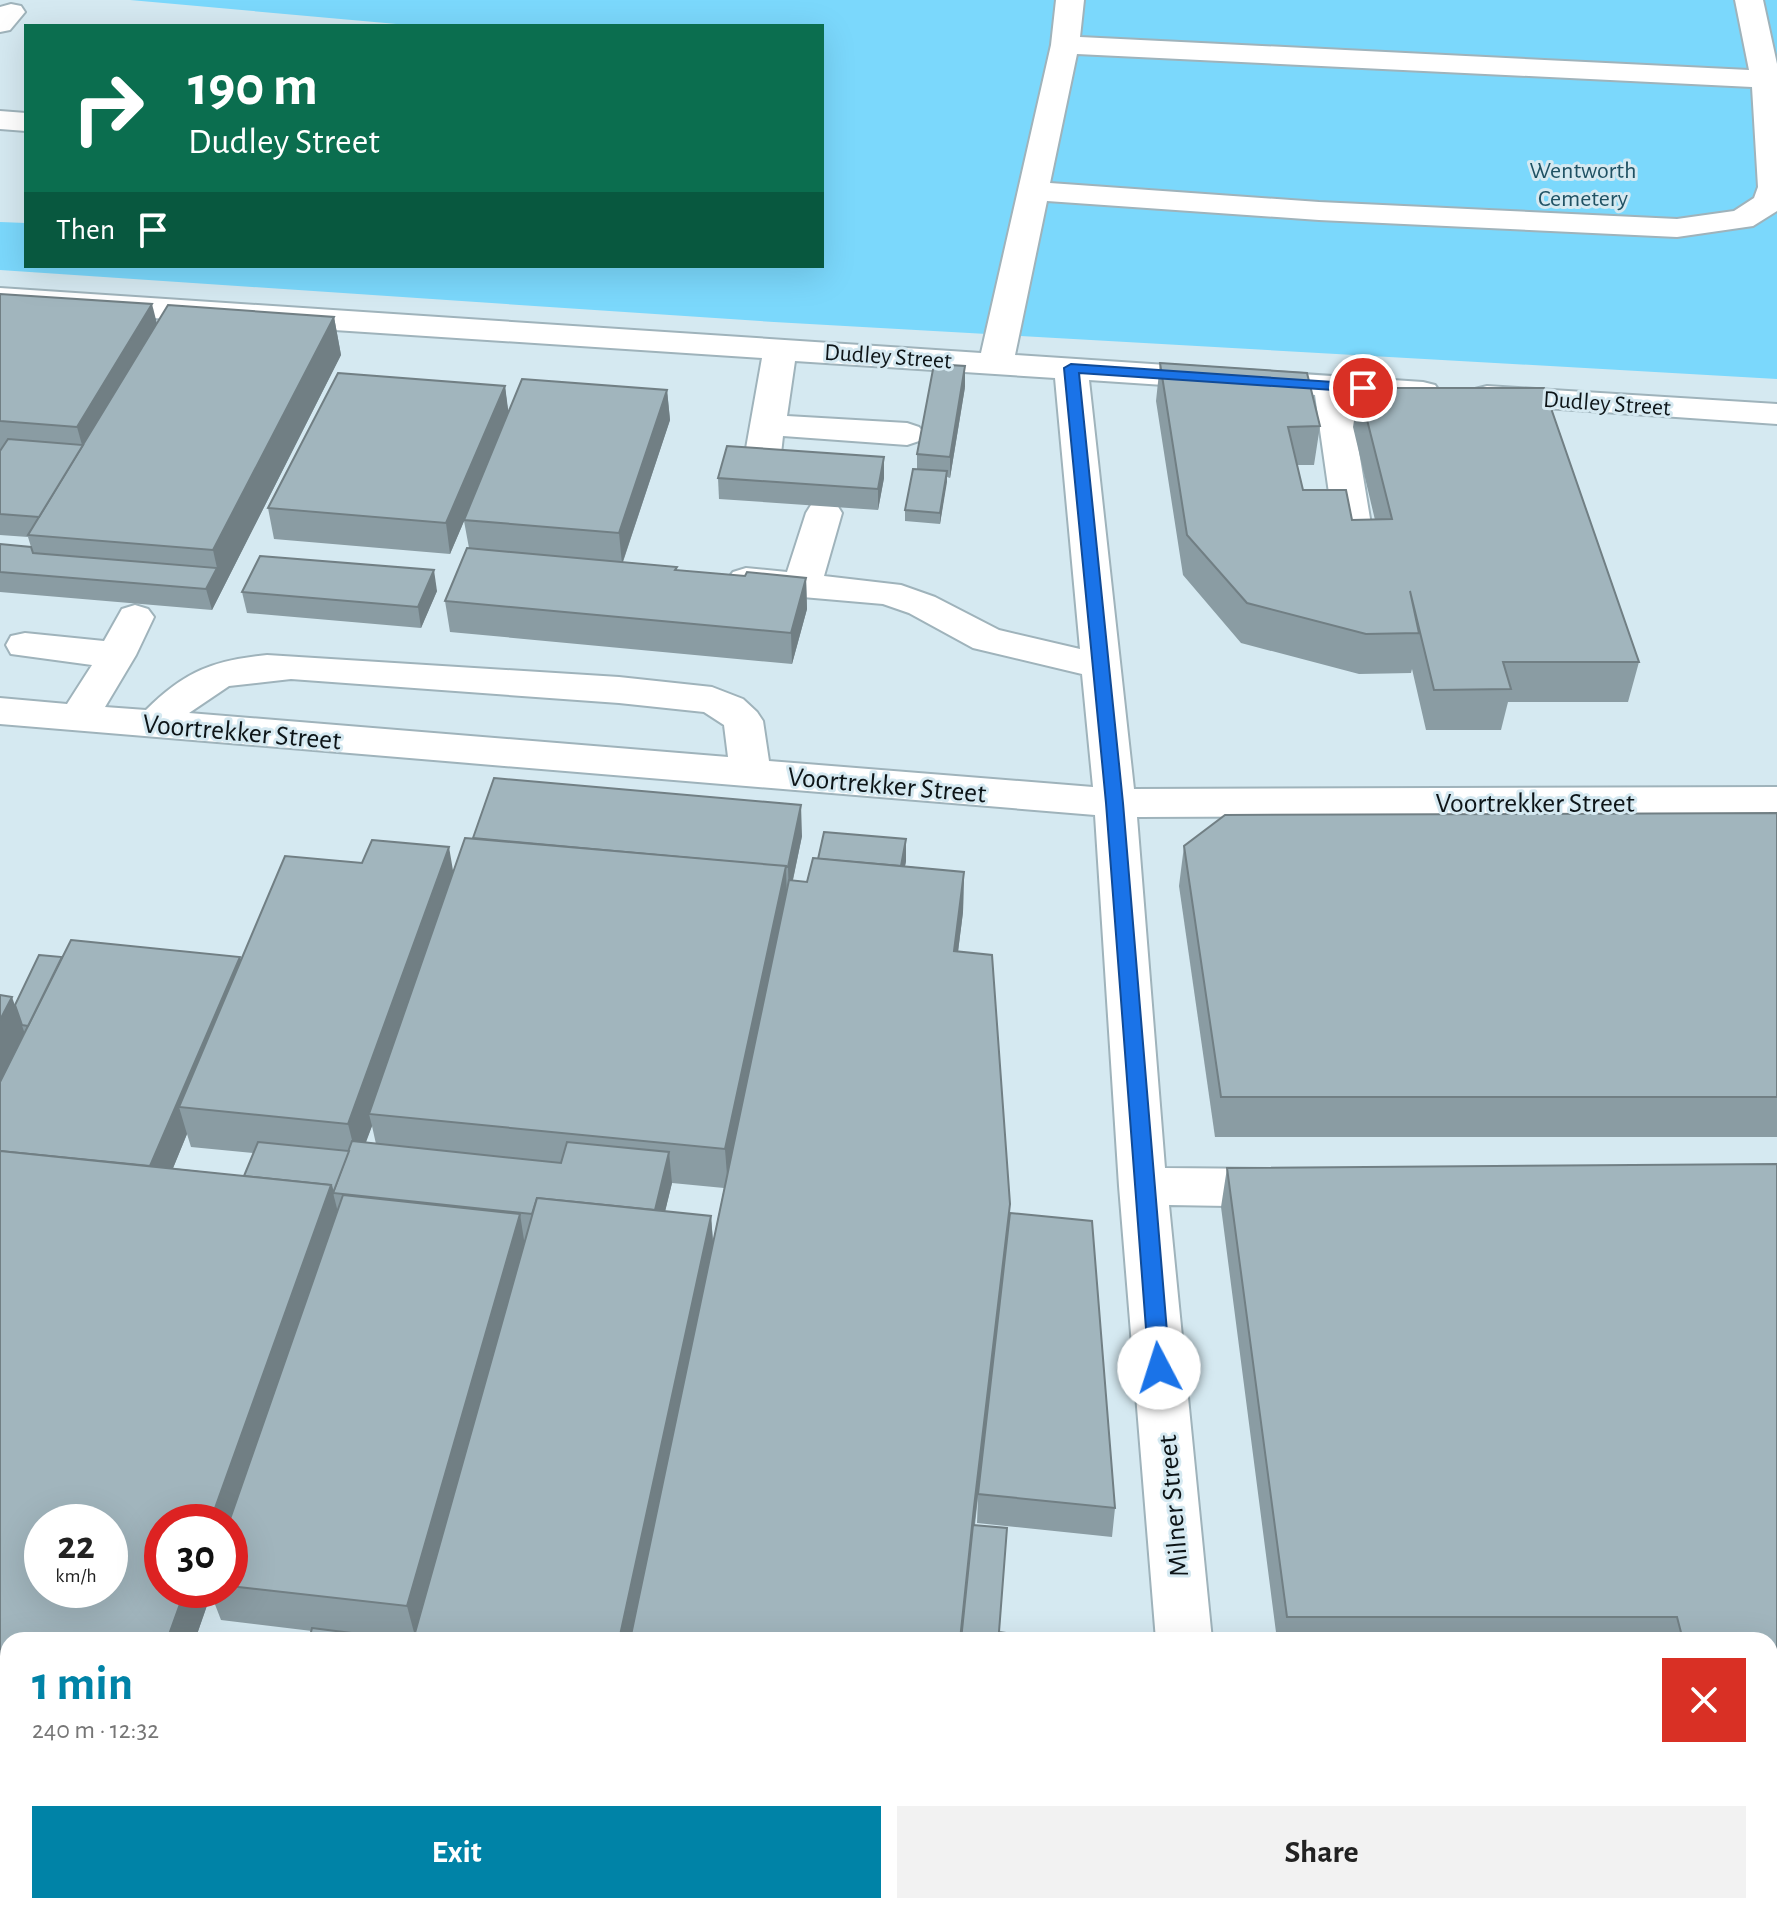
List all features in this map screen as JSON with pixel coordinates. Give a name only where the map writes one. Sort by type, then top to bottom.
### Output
[{"type":"street","points":[[996,363],[1065,45],[1070,0]]},
{"type":"street","points":[[1032,191],[1319,211],[1611,226],[1677,228],[1726,224],[1757,212],[1768,203],[1773,187],[1772,80],[1749,0]]},
{"type":"street","points":[[1065,45],[1772,80]]},
{"type":"street","points":[[0,120],[24,122]]},
{"type":"street","name":"Dudley Street","points":[[0,298],[1777,414]]},
{"type":"street","points":[[780,349],[765,439],[907,434]]},
{"type":"street","name":"Milner Street","points":[[1071,368],[1115,803],[1143,1186],[1183,1632]]},
{"type":"street","points":[[1331,386],[1356,549]]},
{"type":"street","points":[[802,586],[824,513]]},
{"type":"street","points":[[707,577],[888,593],[922,605],[987,639],[1101,666]]},
{"type":"street","points":[[78,718],[117,655],[135,617]]},
{"type":"street","points":[[25,645],[117,655]]},
{"type":"street","points":[[155,724],[186,691],[207,679],[240,668],[291,667],[712,700],[729,708],[743,721],[751,773]]},
{"type":"street","points":[[377,742],[406,675]]},
{"type":"street","name":"Voortrekker Street","points":[[0,711],[1115,803],[1777,801]]},
{"type":"street","points":[[1143,1186],[1331,1187]]},
{"type":"green space","name":"Wentworth Cemetery","points":[[130,0],[1777,0],[1777,379],[774,322],[0,270],[0,222],[24,223],[24,268],[824,268],[824,24],[397,24]]},
{"type":"building","points":[[0,294],[152,304],[77,427],[0,421]]},
{"type":"building","points":[[168,305],[334,317],[213,550],[28,535]]},
{"type":"building","points":[[1160,363],[1307,373],[1320,426],[1288,427],[1303,490],[1346,490],[1352,520],[1392,519],[1359,388],[1544,388],[1639,662],[1503,662],[1511,689],[1434,690],[1410,591],[1419,633],[1366,634],[1247,603],[1187,535]]},
{"type":"building","points":[[934,364],[965,366],[950,457],[917,454]]},
{"type":"building","points":[[338,373],[505,386],[446,523],[268,508]]},
{"type":"building","points":[[522,379],[667,390],[619,533],[464,520]]},
{"type":"building","points":[[8,439],[83,445],[39,517],[0,514],[0,451]]},
{"type":"building","points":[[727,446],[884,457],[878,489],[718,478]]},
{"type":"building","points":[[913,469],[947,471],[940,513],[905,510]]},
{"type":"building","points":[[0,544],[31,547],[33,553],[217,568],[206,589],[0,572]]},
{"type":"building","points":[[467,548],[677,567],[675,570],[806,578],[791,633],[445,601]]},
{"type":"building","points":[[260,556],[434,570],[418,607],[242,592]]},
{"type":"building","points":[[494,778],[801,805],[788,867],[473,838]]},
{"type":"building","points":[[1777,813],[1777,1097],[1221,1097],[1184,846],[1225,815]]},
{"type":"building","points":[[824,832],[906,839],[901,866],[818,859]]},
{"type":"building","points":[[465,838],[786,866],[725,1149],[369,1114]]},
{"type":"building","points":[[372,840],[449,847],[348,1124],[179,1107],[285,856],[362,863]]},
{"type":"building","points":[[813,858],[964,872],[954,951],[992,955],[1010,1204],[961,1632],[632,1632],[789,880],[807,882]]},
{"type":"building","points":[[71,940],[240,957],[150,1166],[0,1151],[0,1082]]},
{"type":"building","points":[[39,955],[62,957],[28,1026],[22,1025],[15,1005]]},
{"type":"building","points":[[0,995],[12,997],[0,1020]]},
{"type":"building","points":[[352,1141],[561,1163],[567,1142],[669,1152],[655,1210],[537,1198],[532,1214],[333,1193]]},
{"type":"building","points":[[258,1142],[349,1151],[333,1193],[331,1185],[244,1176]]},
{"type":"building","points":[[0,1151],[331,1185],[216,1504],[144,1504],[144,1608],[179,1608],[170,1632],[0,1632]]},
{"type":"building","points":[[1777,1164],[1777,1632],[1681,1632],[1677,1617],[1287,1617],[1227,1168]]},
{"type":"building","points":[[343,1195],[520,1214],[407,1606],[248,1588],[248,1504],[235,1504]]},
{"type":"building","points":[[537,1198],[711,1216],[621,1632],[415,1632]]},
{"type":"building","points":[[1010,1213],[1092,1221],[1115,1508],[978,1494]]},
{"type":"building","points":[[973,1525],[1007,1528],[999,1632],[962,1632]]},
{"type":"building","points":[[312,1628],[344,1632],[311,1632]]},
{"type":"route","points":[[1159,1368],[1115,803],[1071,368],[1363,388]]}]
